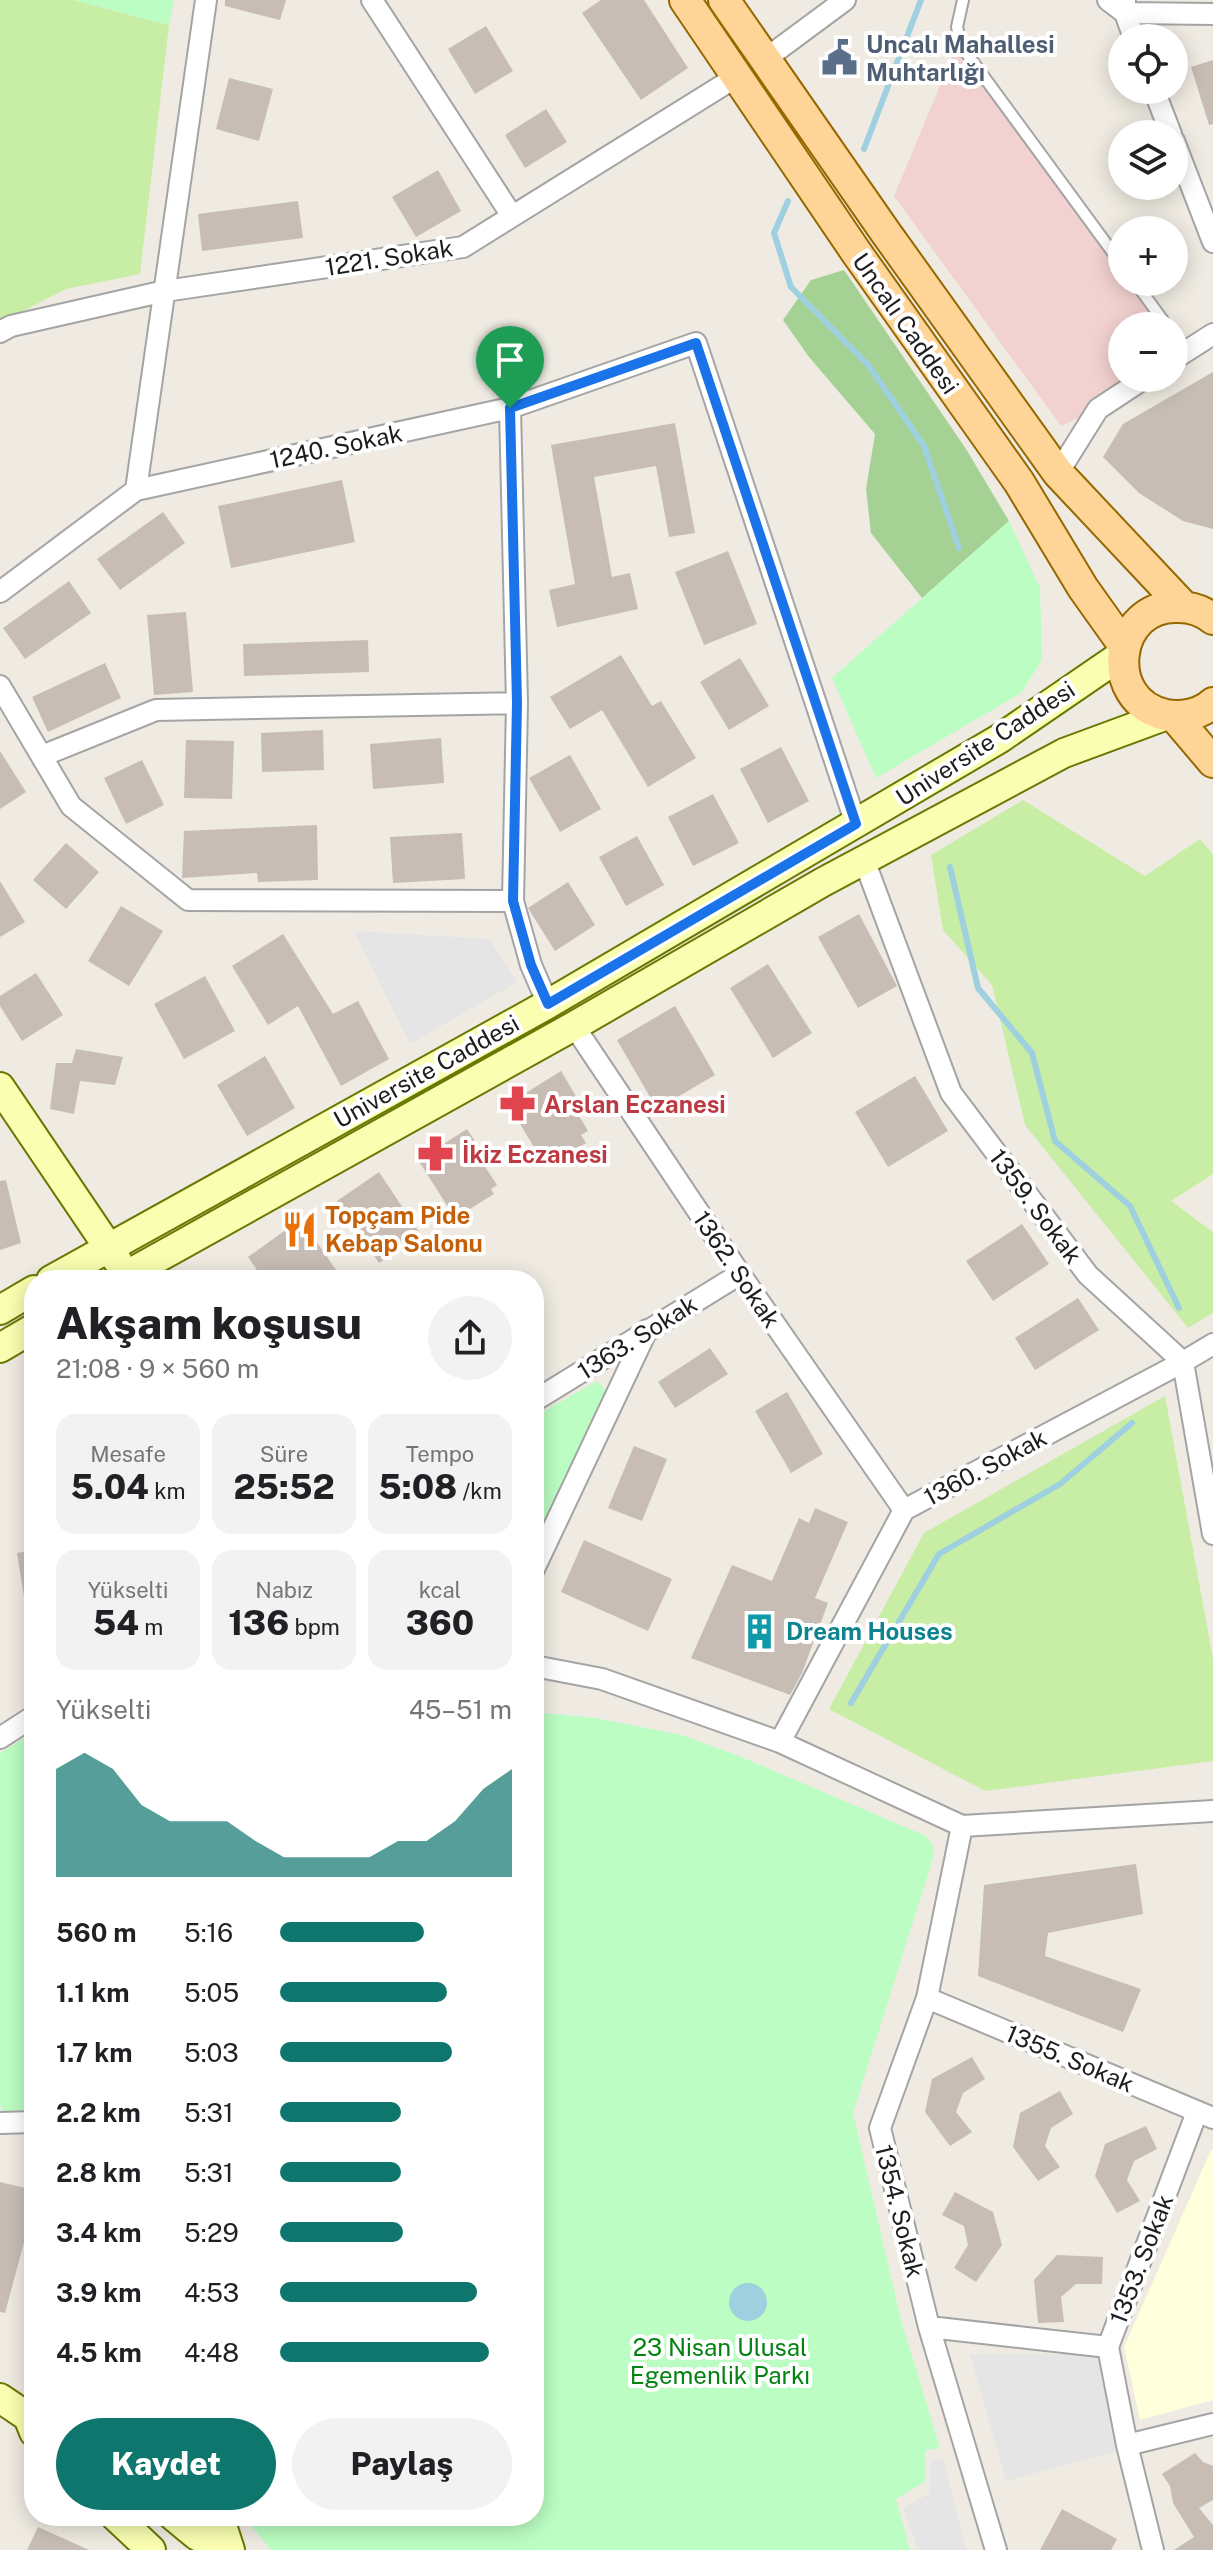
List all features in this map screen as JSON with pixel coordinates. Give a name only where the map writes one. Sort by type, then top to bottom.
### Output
[{"type":"main road","name":"Uncalı Caddesi","points":[[685,0],[1019,482],[1124,650]]},
{"type":"main road","name":"Uncalı Caddesi","points":[[724,0],[1058,473],[1200,608]]},
{"type":"main road","points":[[1200,608],[1172,606],[1154,611],[1139,622],[1128,636],[1123,672],[1129,689],[1141,703],[1157,713],[1192,715],[1213,703]]},
{"type":"main road","points":[[1171,716],[1213,762]]},
{"type":"street","points":[[136,490],[206,0]]},
{"type":"street","points":[[372,0],[512,216]]},
{"type":"street","points":[[764,60],[845,0]]},
{"type":"street","points":[[1128,24],[1119,4],[1213,14]]},
{"type":"street","name":"1221. Sokak","points":[[0,332],[11,326],[165,291],[463,247],[736,77]]},
{"type":"street","points":[[1188,177],[1213,242]]},
{"type":"street","points":[[1188,345],[1213,334]]},
{"type":"street","name":"1240. Sokak","points":[[0,592],[136,490],[510,408],[696,343],[856,824]]},
{"type":"street","points":[[1058,473],[1098,409],[1124,392]]},
{"type":"street","points":[[510,408],[517,703],[513,901],[531,965],[548,1004]]},
{"type":"street","name":"Universite Caddesi","points":[[68,1270],[548,1004],[856,824],[999,739],[1124,650]]},
{"type":"street","points":[[0,686],[71,806],[188,900],[513,901]]},
{"type":"street","points":[[42,756],[156,710],[517,703]]},
{"type":"street","name":"Universite Caddesi","points":[[140,1270],[864,860],[1064,753],[1171,716]]},
{"type":"street","name":"1359. Sokak","points":[[864,860],[951,1093],[1088,1275],[1183,1362]]},
{"type":"street","name":"1362. Sokak","points":[[574,1026],[740,1274],[904,1510]]},
{"type":"street","points":[[0,1087],[121,1270]]},
{"type":"street","name":"1363. Sokak","points":[[544,1395],[740,1274]]},
{"type":"street","points":[[0,1310],[24,1296]]},
{"type":"street","points":[[544,1548],[647,1330]]},
{"type":"street","points":[[0,1348],[24,1334]]},
{"type":"street","name":"1360. Sokak","points":[[780,1742],[904,1510],[1213,1344]]},
{"type":"street","points":[[1183,1362],[1213,1534]]},
{"type":"street","points":[[544,1668],[602,1679],[780,1742],[962,1826],[1213,1811]]},
{"type":"street","points":[[0,1738],[24,1722]]},
{"type":"street","name":"1354. Sokak","points":[[962,1826],[927,1998],[880,2128],[929,2327],[996,2550]]},
{"type":"street","name":"1355. Sokak","points":[[927,1998],[1205,2115]]},
{"type":"street","name":"1353. Sokak","points":[[1153,2550],[1127,2445],[1108,2347],[1205,2115]]},
{"type":"street","points":[[0,2123],[24,2122]]},
{"type":"street","points":[[929,2327],[1108,2347]]},
{"type":"street","points":[[0,2398],[24,2417]]},
{"type":"street","points":[[1127,2445],[1213,2424]]},
{"type":"street","points":[[126,2526],[151,2550],[172,2526]]},
{"type":"street","points":[[187,2526],[222,2550]]},
{"type":"street","points":[[222,2526],[230,2550]]},
{"type":"lane","points":[[963,0],[957,27],[962,47],[1108,246]]},
{"type":"shaded area","points":[[957,45],[1108,253],[1108,296],[1139,296],[1151,312],[1108,312],[1108,392],[1124,392],[1098,409],[1061,426],[894,196]]},
{"type":"shaded area","points":[[354,931],[489,939],[517,982],[410,1044]]},
{"type":"shaded area","points":[[1211,2150],[1213,2400],[1140,2420],[1124,2347]]},
{"type":"shaded area","points":[[970,2354],[1102,2354],[1121,2450],[1006,2481]]},
{"type":"shaded area","points":[[943,2458],[966,2550],[918,2550],[903,2508],[930,2493],[930,2462]]},
{"type":"green space","points":[[0,0],[73,0],[169,25],[140,274],[66,289],[0,323]]},
{"type":"green space","points":[[73,0],[174,0],[169,25]]},
{"type":"green space","points":[[844,270],[966,449],[1009,521],[922,598],[871,533],[866,489],[875,434],[809,357],[783,320],[811,280]]},
{"type":"green space","points":[[1009,521],[1040,588],[1042,660],[1021,693],[876,778],[832,678]]},
{"type":"green space","points":[[1023,800],[1145,876],[1200,839],[1213,854],[1213,1174],[1171,1201],[1213,1232],[1213,1313],[1188,1328],[1025,1125],[992,985],[943,930],[931,855]]},
{"type":"green space","points":[[597,1381],[607,1396],[544,1520],[544,1411]]},
{"type":"green space","points":[[1165,1396],[1213,1659],[1213,1761],[985,1791],[829,1709],[924,1533]]},
{"type":"green space","name":"23 Nisan Ulusal Egemenlik Parkı","points":[[544,1713],[595,1718],[682,1735],[926,1836],[933,1846],[934,1855],[853,2113],[901,2320],[940,2448],[925,2450],[926,2481],[896,2499],[910,2550],[271,2550],[251,2526],[544,2526]]},
{"type":"green space","points":[[24,1738],[24,2110],[3,2111],[0,2105],[0,1753]]},
{"type":"water","points":[[748,2283],[762,2288],[767,2302],[762,2316],[748,2321],[734,2316],[729,2302],[734,2288]]},
{"type":"building","points":[[225,0],[286,0],[280,20],[225,6]]},
{"type":"building","points":[[601,0],[644,0],[688,68],[641,100],[582,13]]},
{"type":"building","points":[[486,26],[513,71],[475,94],[448,49]]},
{"type":"building","points":[[1213,60],[1213,124],[1209,125],[1191,67]]},
{"type":"building","points":[[229,78],[273,89],[259,141],[216,129]]},
{"type":"building","points":[[546,109],[567,142],[525,168],[505,135]]},
{"type":"building","points":[[438,170],[461,211],[416,237],[392,197]]},
{"type":"building","points":[[298,201],[303,238],[202,251],[198,214]]},
{"type":"building","points":[[1213,372],[1213,529],[1183,521],[1139,493],[1103,457],[1123,424],[1178,392],[1188,392],[1188,386]]},
{"type":"building","points":[[675,423],[695,533],[669,537],[656,466],[594,477],[612,577],[630,573],[638,609],[557,627],[549,590],[575,584],[551,445]]},
{"type":"building","points":[[342,480],[355,542],[231,568],[218,506]]},
{"type":"building","points":[[163,512],[185,543],[120,590],[97,559]]},
{"type":"building","points":[[728,551],[757,624],[704,645],[675,572]]},
{"type":"building","points":[[69,581],[91,613],[25,659],[3,628]]},
{"type":"building","points":[[186,612],[193,692],[154,695],[147,615]]},
{"type":"building","points":[[368,640],[369,672],[244,676],[243,644]]},
{"type":"building","points":[[621,655],[652,706],[661,701],[696,758],[648,787],[602,710],[570,729],[550,697]]},
{"type":"building","points":[[740,658],[769,706],[729,730],[700,682]]},
{"type":"building","points":[[105,663],[121,698],[48,732],[32,697]]},
{"type":"building","points":[[323,730],[324,770],[262,772],[261,733]]},
{"type":"building","points":[[441,738],[444,783],[373,789],[370,744]]},
{"type":"building","points":[[186,740],[234,741],[232,799],[184,798]]},
{"type":"building","points":[[781,747],[809,801],[768,823],[740,769]]},
{"type":"building","points":[[0,751],[26,792],[0,809]]},
{"type":"building","points":[[570,755],[601,809],[560,832],[529,778]]},
{"type":"building","points":[[142,760],[164,805],[126,824],[104,778]]},
{"type":"building","points":[[713,794],[739,843],[693,866],[668,817]]},
{"type":"building","points":[[317,825],[318,880],[258,882],[257,873],[182,878],[184,831]]},
{"type":"building","points":[[462,833],[465,879],[393,883],[390,837]]},
{"type":"building","points":[[637,836],[664,885],[626,906],[599,857]]},
{"type":"building","points":[[66,843],[99,872],[66,909],[33,880]]},
{"type":"building","points":[[0,881],[25,922],[0,937]]},
{"type":"building","points":[[568,882],[595,925],[555,951],[528,908]]},
{"type":"building","points":[[121,906],[163,931],[129,986],[88,961]]},
{"type":"building","points":[[859,914],[897,986],[858,1008],[818,937]]},
{"type":"building","points":[[283,934],[333,1014],[358,1001],[389,1059],[341,1086],[298,1006],[268,1025],[232,966]]},
{"type":"building","points":[[768,964],[812,1033],[773,1058],[730,988]]},
{"type":"building","points":[[36,973],[63,1015],[22,1041],[0,1006],[0,996]]},
{"type":"building","points":[[205,976],[235,1031],[184,1059],[154,1004]]},
{"type":"building","points":[[675,1006],[715,1075],[657,1109],[617,1040]]},
{"type":"building","points":[[76,1049],[123,1057],[115,1085],[80,1081],[74,1114],[50,1109],[56,1063],[72,1063]]},
{"type":"building","points":[[265,1056],[295,1108],[247,1136],[217,1085]]},
{"type":"building","points":[[561,1071],[580,1103],[574,1107],[588,1131],[581,1135],[586,1143],[546,1167],[508,1104]]},
{"type":"building","points":[[915,1076],[948,1131],[888,1167],[855,1112]]},
{"type":"building","points":[[467,1129],[484,1155],[480,1159],[497,1185],[491,1189],[494,1194],[455,1218],[418,1160]]},
{"type":"building","points":[[379,1172],[421,1235],[379,1263],[337,1201]]},
{"type":"building","points":[[6,1180],[21,1243],[0,1250],[0,1181]]},
{"type":"building","points":[[301,1219],[336,1270],[257,1270],[248,1257]]},
{"type":"building","points":[[1022,1224],[1049,1264],[993,1301],[966,1261]]},
{"type":"building","points":[[1078,1298],[1099,1330],[1035,1370],[1015,1338]]},
{"type":"building","points":[[710,1348],[728,1374],[675,1408],[658,1382]]},
{"type":"building","points":[[787,1392],[823,1454],[791,1473],[755,1411]]},
{"type":"building","points":[[634,1446],[667,1459],[642,1521],[608,1508]]},
{"type":"building","name":"Dream Houses","points":[[815,1508],[848,1522],[815,1598],[828,1603],[802,1673],[790,1695],[691,1658],[732,1565],[772,1581],[799,1518],[809,1523]]},
{"type":"building","points":[[584,1540],[672,1579],[648,1631],[561,1592]]},
{"type":"building","points":[[24,1552],[24,1597],[17,1553]]},
{"type":"building","points":[[1136,1864],[1143,1914],[1048,1933],[1045,1956],[1141,1989],[1123,2032],[978,1976],[984,1885]]},
{"type":"building","points":[[972,2057],[985,2079],[963,2093],[956,2112],[972,2132],[950,2146],[925,2112],[932,2079]]},
{"type":"building","points":[[1060,2091],[1073,2114],[1051,2128],[1045,2146],[1060,2167],[1038,2181],[1013,2147],[1020,2113]]},
{"type":"building","points":[[1146,2126],[1157,2149],[1134,2161],[1127,2180],[1140,2201],[1117,2213],[1095,2176],[1105,2144]]},
{"type":"building","points":[[0,2182],[24,2188],[24,2242],[5,2313],[0,2312]]},
{"type":"building","points":[[955,2192],[993,2212],[1002,2245],[976,2282],[954,2268],[968,2245],[964,2226],[942,2215]]},
{"type":"building","points":[[1057,2255],[1103,2257],[1102,2284],[1076,2284],[1061,2297],[1064,2322],[1038,2323],[1034,2280]]},
{"type":"building","points":[[1195,2453],[1203,2462],[1213,2466],[1213,2500],[1199,2508],[1213,2525],[1213,2550],[1174,2550],[1194,2537],[1173,2503],[1170,2486],[1162,2474]]},
{"type":"building","points":[[1062,2509],[1117,2539],[1111,2550],[1040,2550]]},
{"type":"building","points":[[38,2527],[89,2550],[27,2550]]},
{"type":"waterway","points":[[864,149],[921,0]]},
{"type":"waterway","points":[[788,201],[774,233],[791,287],[869,366],[924,446],[959,548]]},
{"type":"waterway","points":[[950,867],[978,988],[1032,1053],[1055,1141],[1130,1206],[1179,1308]]},
{"type":"waterway","points":[[851,1703],[939,1554],[1060,1484],[1132,1423]]},
{"type":"place","name":"Uncalı Mahallesi Muhtarlığı","points":[[840,58]]},
{"type":"place","name":"Arslan Eczanesi","points":[[518,1104]]},
{"type":"place","name":"İkiz Eczanesi","points":[[436,1154]]},
{"type":"place","name":"Topçam Pide Kebap Salonu","points":[[299,1229]]},
{"type":"place","name":"Dream Houses","points":[[760,1631]]},
{"type":"route","points":[[696,343],[856,824],[548,1004],[531,965],[513,901],[517,703],[510,408],[696,343]]}]
